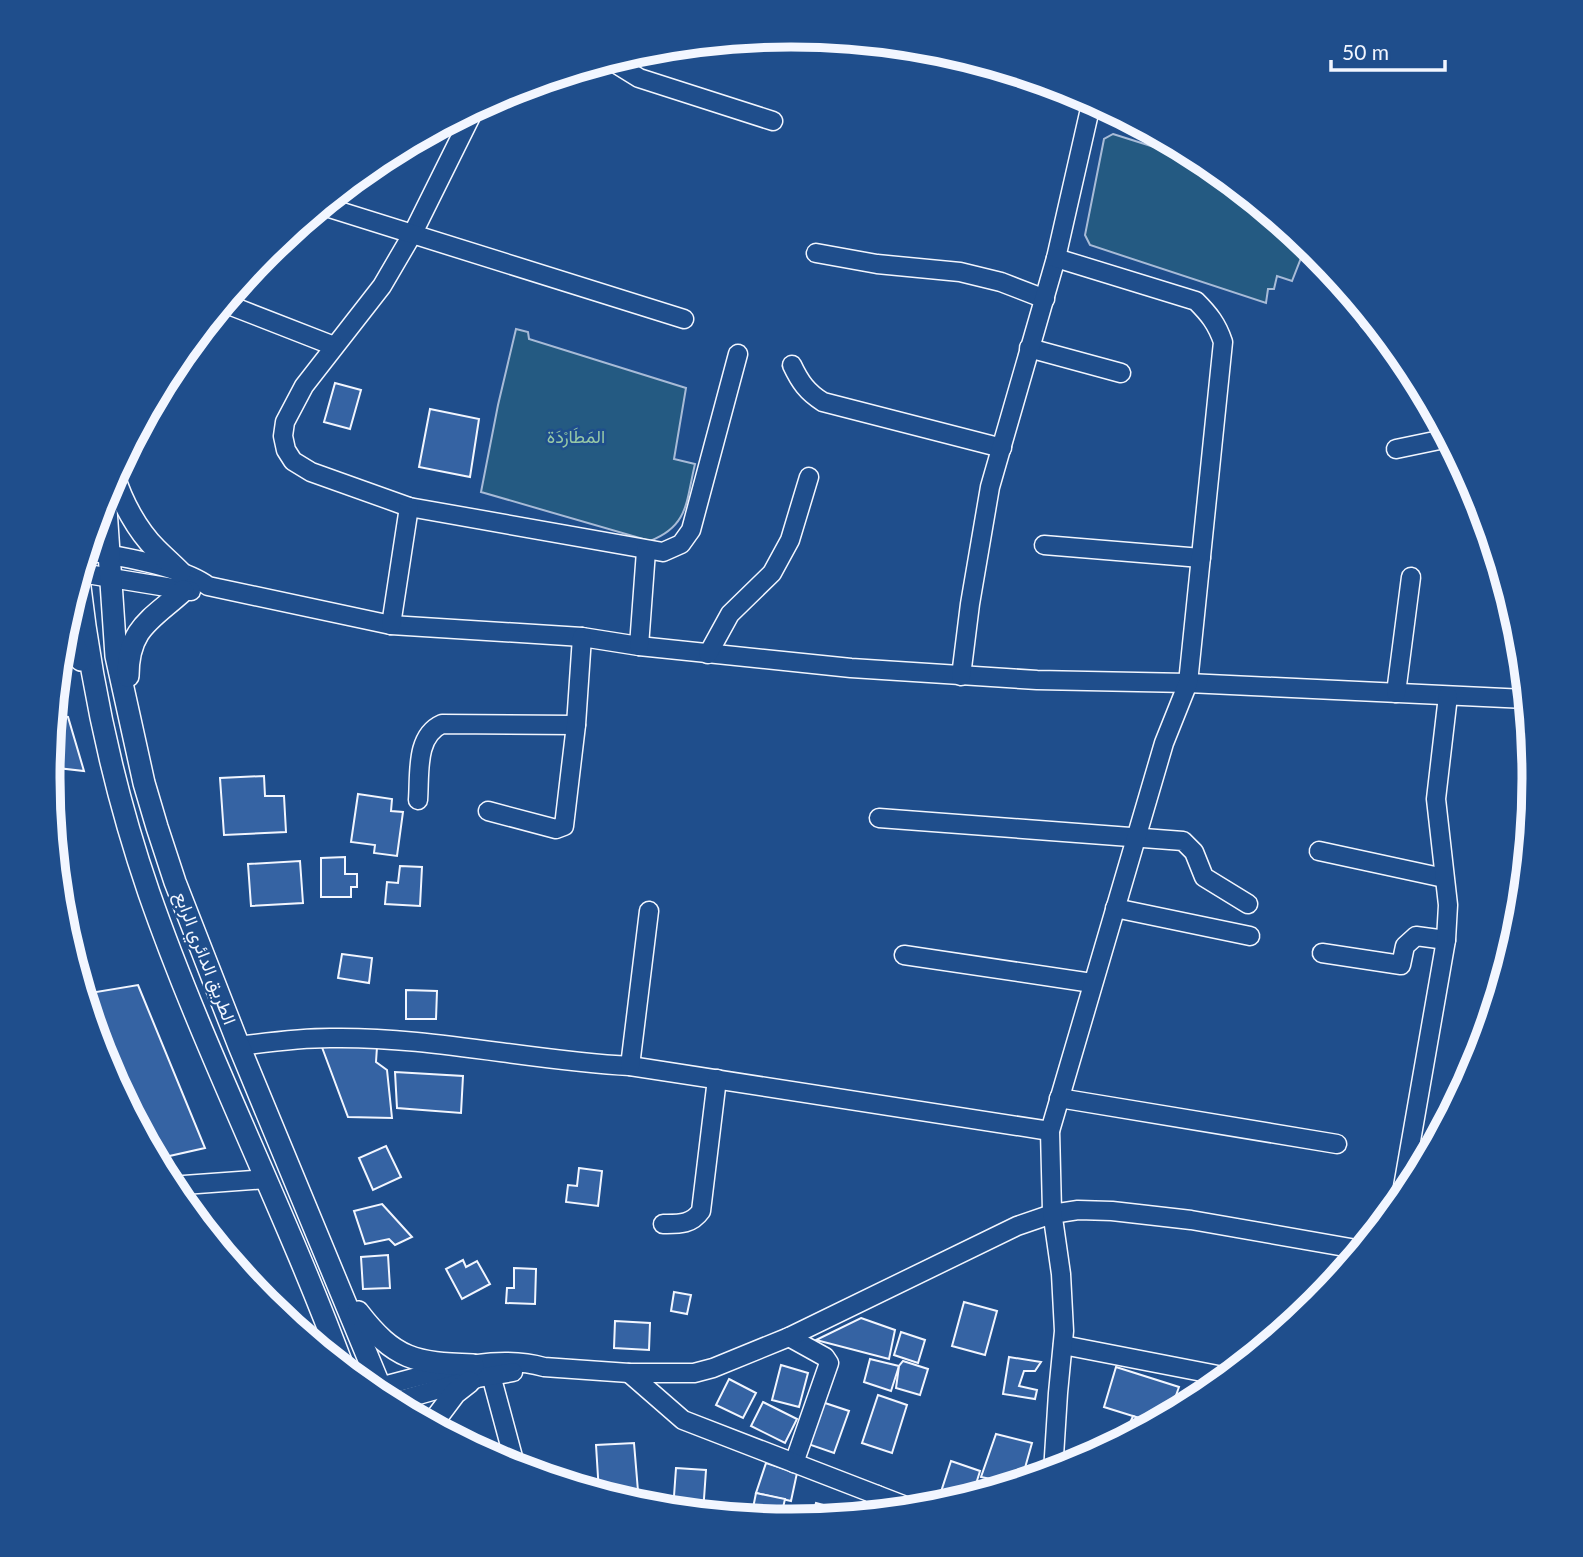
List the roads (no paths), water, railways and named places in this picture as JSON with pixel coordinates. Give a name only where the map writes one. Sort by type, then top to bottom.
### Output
[{"type":"main road","points":[[120,491],[140,529],[181,582],[133,639],[128,659],[126,703]]},
{"type":"main road","name":"الطريق الدائري الرابع","points":[[107,522],[116,656],[144,783],[175,882],[376,1381]]},
{"type":"main road","name":"الطريق الدائري الرابع","points":[[82,600],[99,708],[111,762],[149,892],[216,1062],[322,1311],[336,1351]]},
{"type":"main road","points":[[73,643],[99,708]]},
{"type":"main road","points":[[337,1284],[377,1336],[401,1354],[478,1374]]},
{"type":"main road","points":[[436,1417],[455,1393],[478,1374]]},
{"type":"street","points":[[622,67],[639,78],[773,121]]},
{"type":"street","points":[[961,676],[990,487],[1056,258],[1089,111]]},
{"type":"street","points":[[467,123],[382,286],[303,386],[285,422],[283,436],[286,450],[293,461],[311,472],[409,507],[663,552],[681,544],[691,530],[738,354]]},
{"type":"street","points":[[333,209],[684,319]]},
{"type":"street","points":[[816,253],[877,264],[960,272],[1001,282],[1045,299]]},
{"type":"street","points":[[1055,1460],[1065,1331],[1061,1274],[1052,1214],[1050,1131],[1164,743],[1188,683],[1223,342],[1218,326],[1196,302],[1056,258]]},
{"type":"street","points":[[233,306],[334,346]]},
{"type":"street","points":[[1029,348],[1121,373]]},
{"type":"street","points":[[792,365],[800,383],[811,395],[823,402],[1002,448]]},
{"type":"street","points":[[1396,449],[1439,440]]},
{"type":"street","points":[[708,654],[730,614],[772,573],[790,540],[809,477]]},
{"type":"street","points":[[391,625],[409,507]]},
{"type":"street","points":[[1044,545],[1201,558]]},
{"type":"street","points":[[639,646],[646,551]]},
{"type":"street","points":[[96,553],[110,555],[181,582]]},
{"type":"street","points":[[90,574],[111,578],[181,582],[198,579],[208,586],[391,625],[582,637],[708,654],[961,676],[1188,683],[1518,699]]},
{"type":"street","points":[[1396,693],[1412,578]]},
{"type":"street","points":[[488,811],[556,829],[564,826],[576,725],[582,637]]},
{"type":"street","points":[[1405,1177],[1446,940],[1448,905],[1436,799],[1448,696]]},
{"type":"street","points":[[418,800],[423,743],[434,727],[442,724],[576,725]]},
{"type":"street","points":[[879,818],[1183,841],[1194,852],[1203,877],[1248,904]]},
{"type":"street","points":[[1319,851],[1444,878]]},
{"type":"street","points":[[1115,908],[1250,936]]},
{"type":"street","points":[[630,1066],[649,911]]},
{"type":"street","points":[[1322,953],[1401,965],[1405,946],[1416,936],[1446,940]]},
{"type":"street","points":[[904,955],[1092,983]]},
{"type":"street","points":[[239,1046],[342,1038],[466,1048],[585,1064],[630,1066],[1050,1131]]},
{"type":"street","points":[[663,1224],[683,1224],[696,1218],[701,1211],[717,1079]]},
{"type":"street","points":[[1059,1098],[1337,1144]]},
{"type":"street","points":[[183,1185],[266,1179]]},
{"type":"street","points":[[394,1392],[530,1363],[544,1367],[629,1373],[683,1373],[704,1370],[729,1363],[789,1337],[1017,1227],[1052,1214],[1078,1210],[1143,1214],[1352,1248]]},
{"type":"street","points":[[789,1337],[825,1357],[829,1363],[794,1463]]},
{"type":"street","points":[[1063,1345],[1215,1375]]},
{"type":"street","points":[[629,1373],[683,1420],[895,1502]]},
{"type":"street","points":[[478,1374],[510,1453]]},
{"type":"street","points":[[875,1504],[877,1495]]},
{"type":"park label","name":"المَطَارْدَة","points":[[576,437]]}]
